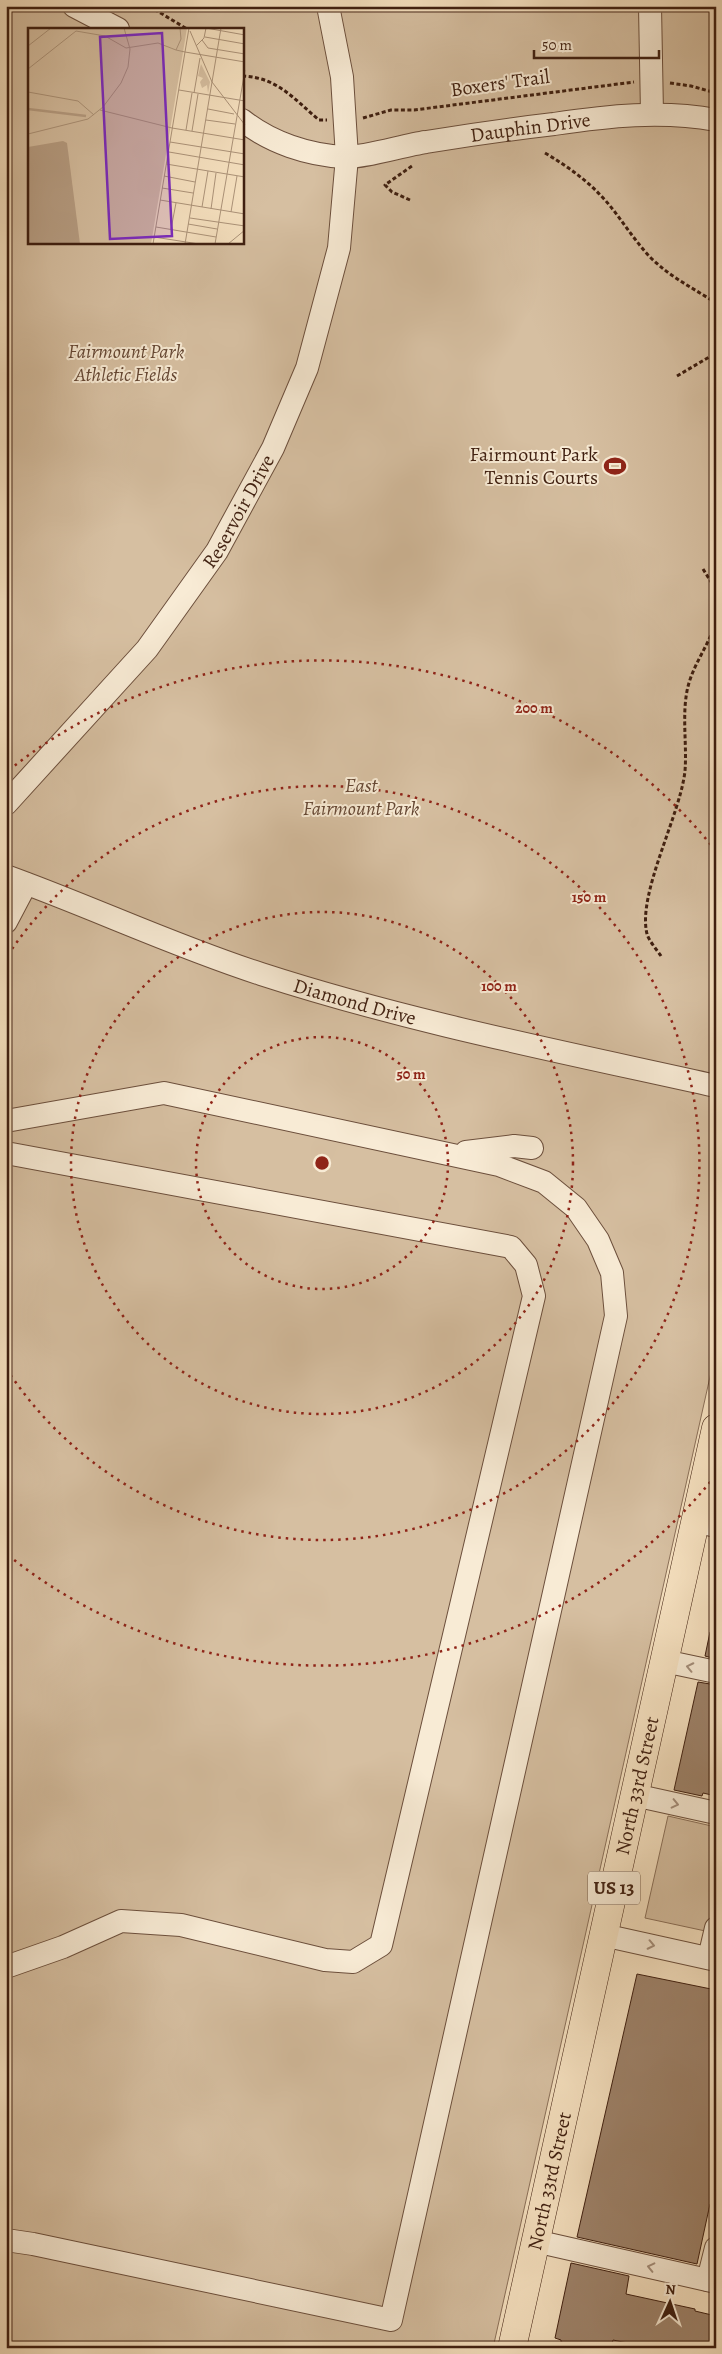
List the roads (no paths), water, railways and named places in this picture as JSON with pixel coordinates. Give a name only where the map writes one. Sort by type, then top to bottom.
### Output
[{"type":"main road","name":"North 33rd Street","points":[[512,2348],[664,1661],[705,1524],[716,1428]]},
{"type":"street","points":[[74,6],[116,28]]},
{"type":"street","name":"Reservoir Drive","points":[[6,804],[147,649],[217,551],[273,448],[306,368],[339,248],[347,157],[342,77],[328,6]]},
{"type":"street","points":[[650,6],[652,114]]},
{"type":"street","name":"Dauphin Drive","points":[[244,122],[254,129],[284,144],[321,154],[347,157],[518,128],[652,114],[690,116],[716,120]]},
{"type":"street","points":[[6,922],[16,880]]},
{"type":"street","name":"Diamond Drive","points":[[16,880],[167,940],[307,988],[409,1017],[716,1086]]},
{"type":"street","points":[[6,1121],[164,1094],[499,1165],[544,1182],[576,1208],[598,1240],[612,1273],[616,1316],[391,2320],[43,2246],[6,2240]]},
{"type":"street","points":[[449,1154],[514,1146],[532,1148]]},
{"type":"street","points":[[6,1153],[510,1247],[526,1265],[534,1296],[381,1945],[353,1962],[325,1960],[181,1925],[121,1922],[63,1947],[6,1967]]},
{"type":"street","points":[[664,1661],[716,1672]]},
{"type":"street","points":[[634,1795],[716,1813]]},
{"type":"street","points":[[604,1935],[712,1959],[716,1928]]},
{"type":"street","points":[[535,2241],[712,2281],[716,2248]]},
{"type":"place","name":"Fairmount Park Tennis Courts","points":[[615,466]]},
{"type":"park label","name":"Fairmount Park Athletic Fields","points":[[126,362]]},
{"type":"park label","name":"East Fairmount Park","points":[[361,796]]}]
